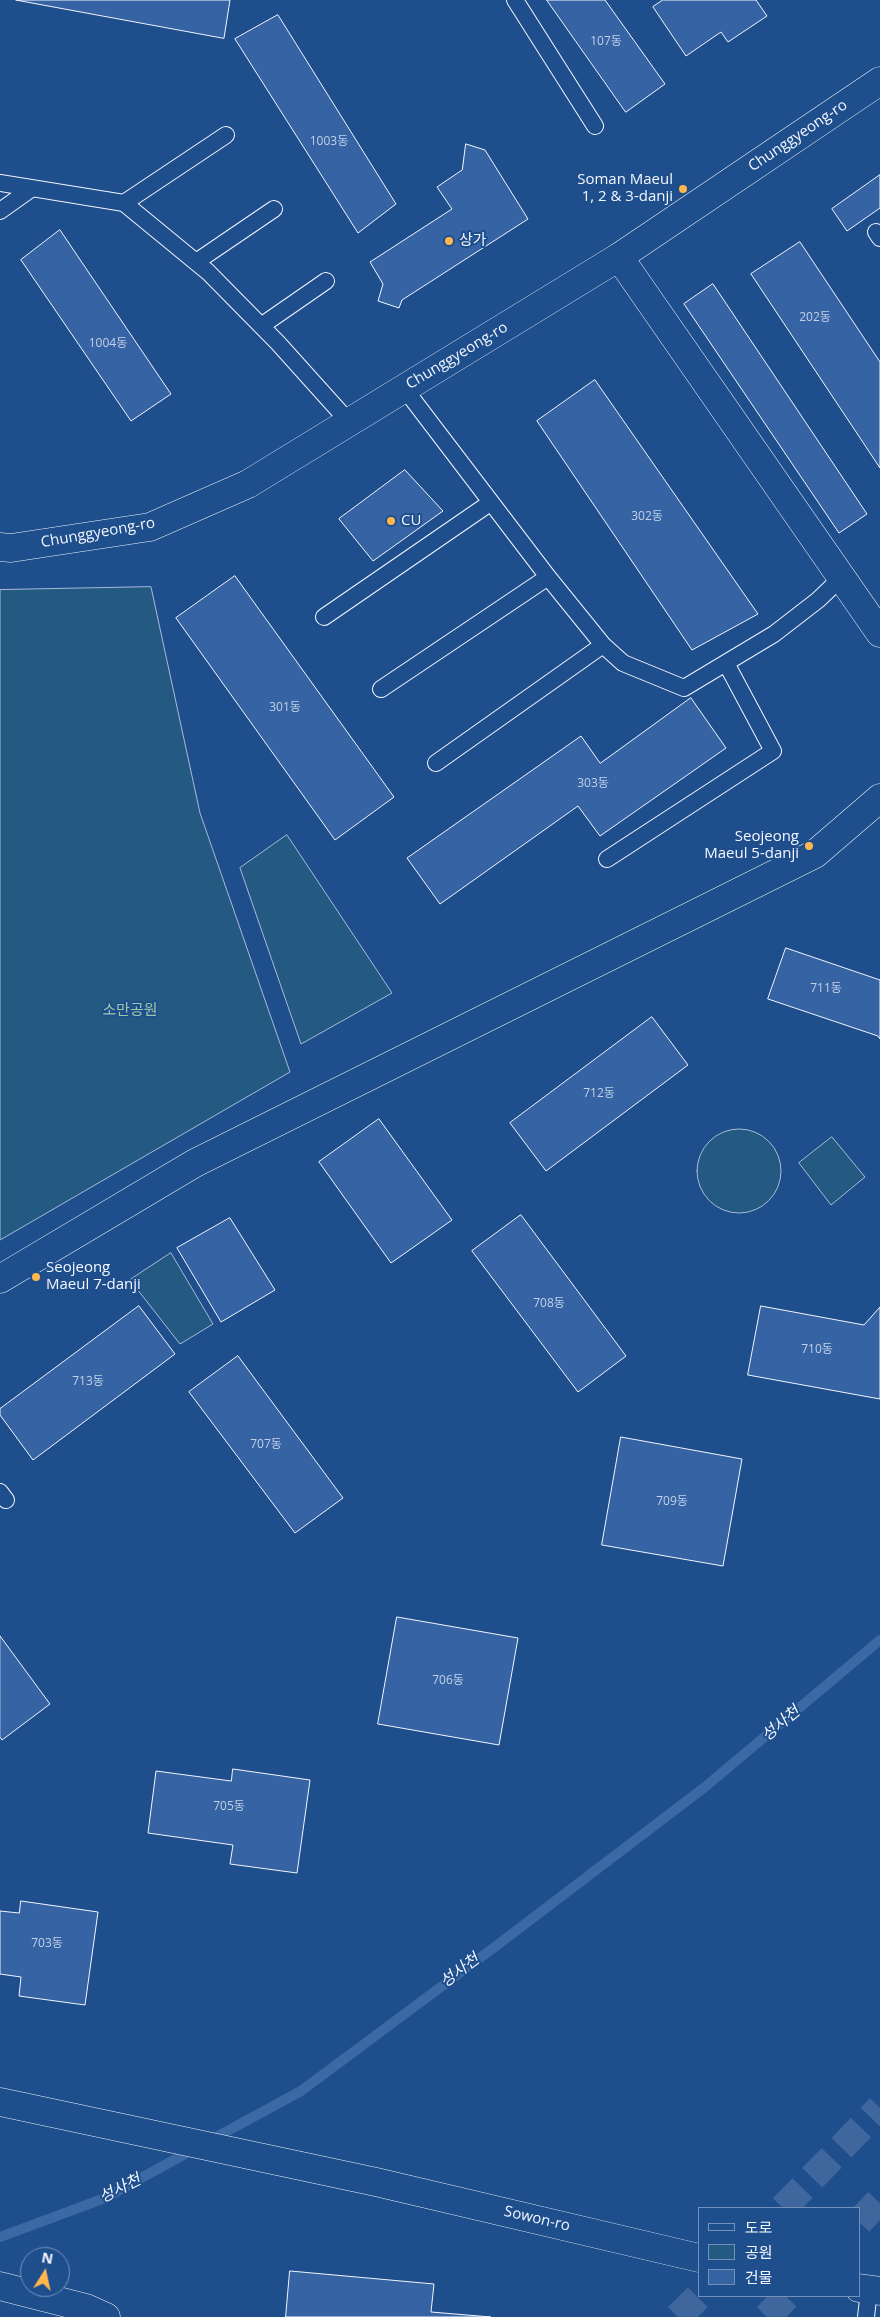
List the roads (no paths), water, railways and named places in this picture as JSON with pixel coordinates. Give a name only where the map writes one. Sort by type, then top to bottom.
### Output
[{"type":"main road","name":"Chunggyeong-ro","points":[[0,547],[10,548],[150,527],[248,484],[619,257],[880,82]]},
{"type":"main road","points":[[619,257],[879,631]]},
{"type":"main road","points":[[0,1279],[195,1163],[815,854],[880,798]]},
{"type":"main road","name":"Sowon-ro","points":[[0,2102],[376,2182],[698,2258]]},
{"type":"main road","points":[[0,2286],[86,2308],[106,2317]]},
{"type":"lane","points":[[515,0],[595,126]]},
{"type":"lane","points":[[124,203],[226,135]]},
{"type":"lane","points":[[0,183],[124,203],[196,262],[262,326],[349,422]]},
{"type":"lane","points":[[0,211],[31,188]]},
{"type":"lane","points":[[196,262],[274,209]]},
{"type":"lane","points":[[262,326],[326,281]]},
{"type":"lane","points":[[404,388],[548,578],[603,645],[623,663],[684,688],[774,634],[818,600],[841,578]]},
{"type":"lane","points":[[324,616],[490,502]]},
{"type":"lane","points":[[381,689],[548,578]]},
{"type":"lane","points":[[436,763],[603,645]]},
{"type":"lane","points":[[607,859],[773,751],[726,663]]},
{"type":"lane","points":[[866,2317],[869,2289]]},
{"type":"waterway","name":"성사천","points":[[209,2141],[301,2091],[500,1943],[705,1787],[880,1640]]},
{"type":"waterway","name":"성사천","points":[[0,2237],[105,2198],[194,2149]]},
{"type":"tunnel","points":[[784,2207],[880,2108]]},
{"type":"tunnel","points":[[860,2221],[880,2200]]},
{"type":"tunnel","points":[[678,2317],[698,2297]]},
{"type":"tunnel","points":[[767,2317],[786,2297]]},
{"type":"place","name":"Soman Maeul 1, 2 & 3-danji","points":[[683,189]]},
{"type":"place","name":"상가","points":[[449,241]]},
{"type":"place","name":"CU","points":[[391,521]]},
{"type":"place","name":"Seojeong Maeul 5-danji","points":[[809,846]]},
{"type":"place","name":"Seojeong Maeul 7-danji","points":[[36,1277]]},
{"type":"park label","name":"소만공원","points":[[130,1011]]}]
